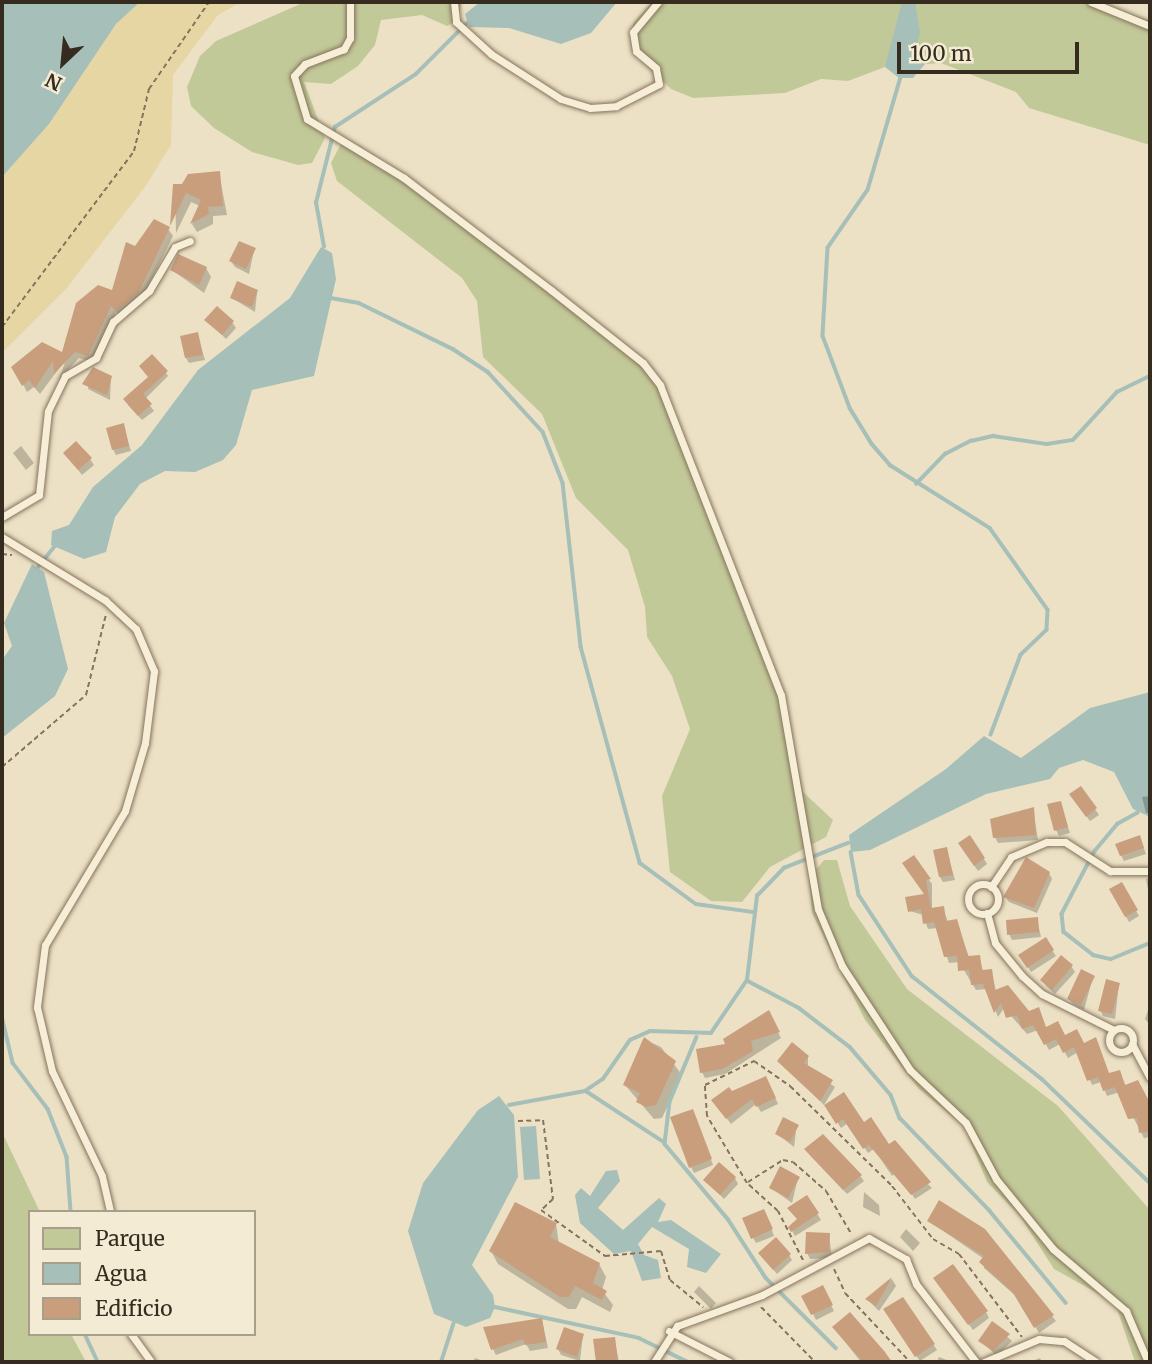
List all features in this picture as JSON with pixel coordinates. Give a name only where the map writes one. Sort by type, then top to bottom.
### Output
[{"type":"lane","points":[[350,2],[350,38],[344,48],[305,64],[294,76],[307,119],[321,133],[404,178],[551,289],[643,363],[660,385],[780,695],[804,842],[828,936],[862,1000],[910,1070],[967,1123],[996,1179],[1053,1249],[1126,1311],[1147,1362]]},
{"type":"lane","points":[[454,2],[456,22],[469,36],[561,99],[590,108],[615,106],[659,84],[656,68],[636,51],[633,32],[658,2]]},
{"type":"lane","points":[[1091,2],[1150,26]]},
{"type":"lane","points":[[2,517],[39,495],[48,411],[65,376],[96,358],[113,322],[149,291],[175,247],[190,241]]},
{"type":"lane","points":[[2,537],[26,556],[105,600],[136,629],[154,671],[145,743],[125,811],[45,945],[37,1007],[52,1071],[102,1176],[110,1210]]},
{"type":"lane","points":[[987,914],[997,903],[991,887],[1001,864],[1028,847],[1065,842],[1098,863],[1122,873],[1150,871]]},
{"type":"lane","points":[[987,914],[972,910],[968,895],[977,885],[991,887]]},
{"type":"lane","points":[[987,914],[995,943],[1022,976],[1050,999],[1114,1030],[1129,1030],[1132,1044],[1150,1078]]},
{"type":"lane","points":[[1114,1030],[1112,1048],[1124,1052],[1132,1044]]},
{"type":"lane","points":[[654,1362],[669,1331],[705,1312],[762,1295],[823,1266],[855,1243],[876,1241],[906,1259],[916,1284],[976,1362]]},
{"type":"lane","points":[[669,1331],[730,1362]]},
{"type":"lane","points":[[132,1336],[151,1362]]},
{"type":"lane","points":[[984,1362],[1024,1341],[1064,1341],[1096,1362]]},
{"type":"path","points":[[2,327],[134,151],[149,89],[209,2]]},
{"type":"path","points":[[2,767],[86,695],[107,607]]},
{"type":"path","points":[[815,1269],[799,1256],[778,1211],[747,1183],[738,1160],[712,1134],[702,1098],[715,1077],[754,1061],[790,1086],[892,1186],[933,1239],[960,1254],[1024,1341]]},
{"type":"path","points":[[518,1121],[543,1120],[553,1199],[541,1210],[605,1256],[645,1251],[666,1255],[670,1280],[698,1299],[705,1312]]},
{"type":"path","points":[[747,1183],[783,1160],[793,1161],[826,1191],[855,1243]]},
{"type":"path","points":[[823,1266],[842,1275],[845,1293],[910,1362]]},
{"type":"path","points":[[753,1298],[815,1362]]},
{"type":"green space","points":[[305,2],[462,2],[457,21],[447,26],[422,15],[381,20],[375,45],[358,66],[331,84],[304,82],[325,138],[312,163],[298,165],[252,152],[214,128],[191,106],[187,87],[200,56],[216,41]]},
{"type":"green space","points":[[652,2],[1096,2],[1150,21],[1150,145],[1029,108],[1016,92],[941,63],[885,67],[848,81],[821,79],[785,93],[693,98],[671,89],[632,51],[633,23]]},
{"type":"green space","points":[[342,142],[408,179],[657,378],[670,399],[747,620],[783,689],[803,792],[833,820],[826,837],[770,867],[742,902],[711,901],[670,872],[662,796],[690,729],[672,676],[647,637],[645,607],[628,550],[576,498],[542,414],[483,357],[477,301],[462,278],[337,181],[331,163]]},
{"type":"green space","points":[[824,860],[837,860],[850,906],[907,989],[1058,1106],[1150,1210],[1150,1362],[1135,1362],[1115,1303],[1054,1269],[1020,1216],[987,1182],[964,1126],[919,1089],[865,1020],[812,913],[809,878]]},
{"type":"green space","points":[[2,1132],[39,1210],[28,1210],[28,1336],[72,1336],[86,1362],[2,1362]]},
{"type":"sand","points":[[140,2],[241,2],[218,15],[173,75],[171,145],[145,187],[66,289],[2,353],[2,177],[49,124],[116,24]]},
{"type":"water","points":[[2,2],[140,2],[116,24],[49,124],[2,177]]},
{"type":"water","points":[[480,2],[617,2],[591,33],[561,44],[509,28],[469,27],[465,14]]},
{"type":"water","points":[[902,2],[915,2],[920,32],[916,49],[925,64],[913,78],[899,78],[885,67]]},
{"type":"water","points":[[321,247],[332,253],[336,279],[314,376],[252,390],[236,445],[223,460],[195,472],[165,471],[140,484],[115,517],[106,552],[84,559],[51,545],[52,531],[69,525],[93,487],[142,445],[198,370],[290,298]]},
{"type":"water","points":[[32,564],[44,572],[68,669],[55,696],[2,738],[2,660],[12,646],[4,623]]},
{"type":"water","points":[[1150,692],[1150,817],[1133,809],[1114,772],[1083,760],[1059,768],[1050,779],[986,794],[870,850],[851,852],[849,835],[946,769],[984,736],[1021,758],[1090,708]]},
{"type":"water","points":[[499,1096],[514,1115],[518,1177],[472,1265],[493,1295],[495,1307],[490,1318],[466,1327],[434,1314],[408,1231],[423,1183],[478,1110]]},
{"type":"water","points":[[536,1126],[540,1179],[524,1180],[520,1127]]},
{"type":"water","points":[[617,1170],[620,1181],[598,1208],[623,1230],[659,1198],[666,1204],[658,1222],[671,1220],[721,1254],[706,1273],[687,1267],[689,1249],[652,1227],[638,1244],[644,1255],[658,1260],[661,1278],[642,1281],[631,1251],[614,1254],[580,1223],[575,1195],[581,1188],[590,1196],[606,1171]]},
{"type":"building","points":[[220,171],[223,206],[208,207],[209,214],[190,224],[201,200],[186,193],[170,226],[173,184],[182,184],[188,174]]},
{"type":"building","points":[[154,219],[170,227],[139,292],[116,311],[111,306],[88,356],[75,352],[54,374],[53,361],[35,388],[29,380],[22,386],[11,367],[42,342],[62,352],[76,303],[98,285],[112,290],[126,242],[135,246]]},
{"type":"building","points":[[239,241],[256,248],[246,269],[229,261]]},
{"type":"building","points":[[178,254],[207,267],[199,285],[170,270]]},
{"type":"building","points":[[237,281],[258,290],[252,307],[230,298]]},
{"type":"building","points":[[217,306],[234,321],[222,335],[204,320]]},
{"type":"building","points":[[198,332],[203,355],[185,358],[180,336]]},
{"type":"building","points":[[152,354],[168,371],[143,394],[152,404],[138,416],[123,399],[148,377],[139,366]]},
{"type":"building","points":[[93,367],[112,376],[107,395],[82,384]]},
{"type":"building","points":[[124,423],[129,446],[112,450],[106,428]]},
{"type":"building","points":[[76,441],[92,458],[78,470],[63,453]]},
{"type":"building","points":[[1081,786],[1097,808],[1086,817],[1069,794]]},
{"type":"building","points":[[1061,801],[1068,827],[1054,831],[1047,804]]},
{"type":"building","points":[[1034,807],[1036,835],[993,838],[990,819]]},
{"type":"building","points":[[970,835],[985,858],[974,866],[958,843]]},
{"type":"building","points":[[1140,835],[1144,848],[1120,856],[1115,844]]},
{"type":"building","points":[[947,847],[953,875],[939,877],[933,850]]},
{"type":"building","points":[[914,855],[931,879],[926,880],[931,908],[944,906],[946,921],[957,919],[968,956],[980,955],[982,970],[992,969],[995,990],[1008,985],[1029,1011],[1039,1007],[1046,1027],[1058,1021],[1065,1035],[1077,1029],[1084,1043],[1096,1037],[1109,1073],[1120,1070],[1125,1085],[1138,1080],[1149,1101],[1150,1131],[1139,1133],[1137,1118],[1128,1119],[1115,1087],[1103,1091],[1098,1077],[1087,1081],[1074,1047],[1063,1053],[1056,1039],[1044,1045],[1033,1025],[1022,1029],[1017,1015],[1006,1018],[1001,1003],[994,1013],[983,984],[971,985],[969,970],[958,971],[957,956],[944,957],[934,922],[923,924],[921,909],[908,912],[905,897],[924,894],[902,863]]},
{"type":"building","points":[[1026,857],[1050,872],[1034,908],[1003,897]]},
{"type":"building","points":[[1122,882],[1138,910],[1125,917],[1109,889]]},
{"type":"building","points":[[1038,917],[1039,932],[1007,935],[1006,920]]},
{"type":"building","points":[[1046,937],[1054,950],[1027,968],[1018,955]]},
{"type":"building","points":[[1061,955],[1073,965],[1052,990],[1040,980]]},
{"type":"building","points":[[1081,969],[1095,976],[1081,1005],[1067,999]]},
{"type":"building","points":[[1106,979],[1120,983],[1112,1014],[1098,1011]]},
{"type":"building","points":[[769,1010],[780,1032],[751,1041],[753,1051],[722,1069],[700,1073],[696,1049],[725,1044],[723,1039]]},
{"type":"building","points":[[644,1037],[676,1061],[656,1105],[646,1107],[636,1102],[640,1093],[623,1085]]},
{"type":"building","points":[[792,1042],[809,1056],[804,1063],[833,1080],[820,1101],[777,1061]]},
{"type":"building","points":[[766,1076],[776,1098],[756,1107],[752,1099],[726,1119],[711,1100],[729,1087],[732,1091]]},
{"type":"building","points":[[844,1092],[864,1122],[871,1117],[889,1144],[895,1140],[931,1182],[911,1195],[869,1145],[863,1149],[843,1119],[836,1124],[824,1105]]},
{"type":"building","points":[[693,1109],[712,1159],[689,1168],[670,1117]]},
{"type":"building","points":[[783,1117],[799,1125],[790,1142],[775,1134]]},
{"type":"building","points":[[823,1134],[862,1175],[843,1190],[804,1149]]},
{"type":"building","points":[[719,1162],[736,1177],[720,1195],[703,1180]]},
{"type":"building","points":[[780,1166],[800,1177],[788,1198],[769,1188]]},
{"type":"building","points":[[807,1195],[819,1213],[791,1232],[788,1227],[797,1219],[787,1208]]},
{"type":"building","points":[[939,1200],[985,1229],[1054,1315],[1034,1328],[1013,1293],[979,1262],[984,1256],[927,1221]]},
{"type":"building","points":[[515,1202],[557,1223],[550,1237],[600,1263],[593,1283],[607,1291],[602,1300],[575,1286],[569,1297],[560,1297],[489,1251]]},
{"type":"building","points":[[764,1209],[773,1229],[751,1239],[742,1218]]},
{"type":"building","points":[[806,1232],[830,1233],[829,1252],[805,1254]]},
{"type":"building","points":[[776,1237],[791,1254],[773,1270],[758,1253]]},
{"type":"building","points":[[953,1264],[988,1311],[968,1325],[933,1278]]},
{"type":"building","points":[[892,1277],[876,1306],[865,1299]]},
{"type":"building","points":[[823,1285],[833,1305],[811,1315],[801,1296]]},
{"type":"building","points":[[903,1297],[935,1344],[915,1357],[883,1309]]},
{"type":"building","points":[[850,1312],[892,1362],[863,1362],[832,1327]]},
{"type":"building","points":[[542,1318],[546,1342],[525,1345],[523,1339],[491,1350],[483,1327]]},
{"type":"building","points":[[992,1321],[1010,1334],[993,1351],[978,1341]]},
{"type":"building","points":[[564,1327],[584,1334],[577,1357],[556,1349]]},
{"type":"building","points":[[615,1337],[618,1361],[596,1362],[593,1339]]},
{"type":"waterway","points":[[324,247],[316,203],[335,127],[416,74],[467,23]]},
{"type":"waterway","points":[[902,74],[868,190],[828,248],[823,336],[850,408],[872,444],[890,465],[990,528],[1048,610],[1047,630],[1021,655],[991,735]]},
{"type":"waterway","points":[[331,298],[359,303],[453,349],[488,372],[543,432],[563,483],[581,647],[640,863],[696,904],[753,912]]},
{"type":"waterway","points":[[916,484],[945,454],[971,441],[993,436],[1047,444],[1073,440],[1117,392],[1150,376]]},
{"type":"waterway","points":[[38,567],[54,547]]},
{"type":"waterway","points":[[1138,813],[1118,824],[1095,851],[1062,914],[1064,932],[1093,955],[1111,959],[1150,943]]},
{"type":"waterway","points":[[509,1105],[585,1091],[603,1079],[630,1040],[650,1031],[711,1033],[747,980],[757,896],[784,868],[848,843]]},
{"type":"waterway","points":[[851,852],[859,895],[912,976],[1042,1079],[1150,1183]]},
{"type":"waterway","points":[[748,981],[799,1008],[850,1047],[891,1095],[900,1118],[990,1211],[1066,1303]]},
{"type":"waterway","points":[[2,1016],[13,1063],[48,1109],[67,1157],[71,1210]]},
{"type":"waterway","points":[[697,1037],[670,1102],[665,1144],[728,1219],[766,1278],[836,1348]]},
{"type":"waterway","points":[[586,1091],[664,1142]]},
{"type":"waterway","points":[[495,1307],[639,1338],[688,1362]]},
{"type":"waterway","points":[[441,1362],[453,1324]]},
{"type":"waterway","points":[[86,1336],[98,1362]]}]
